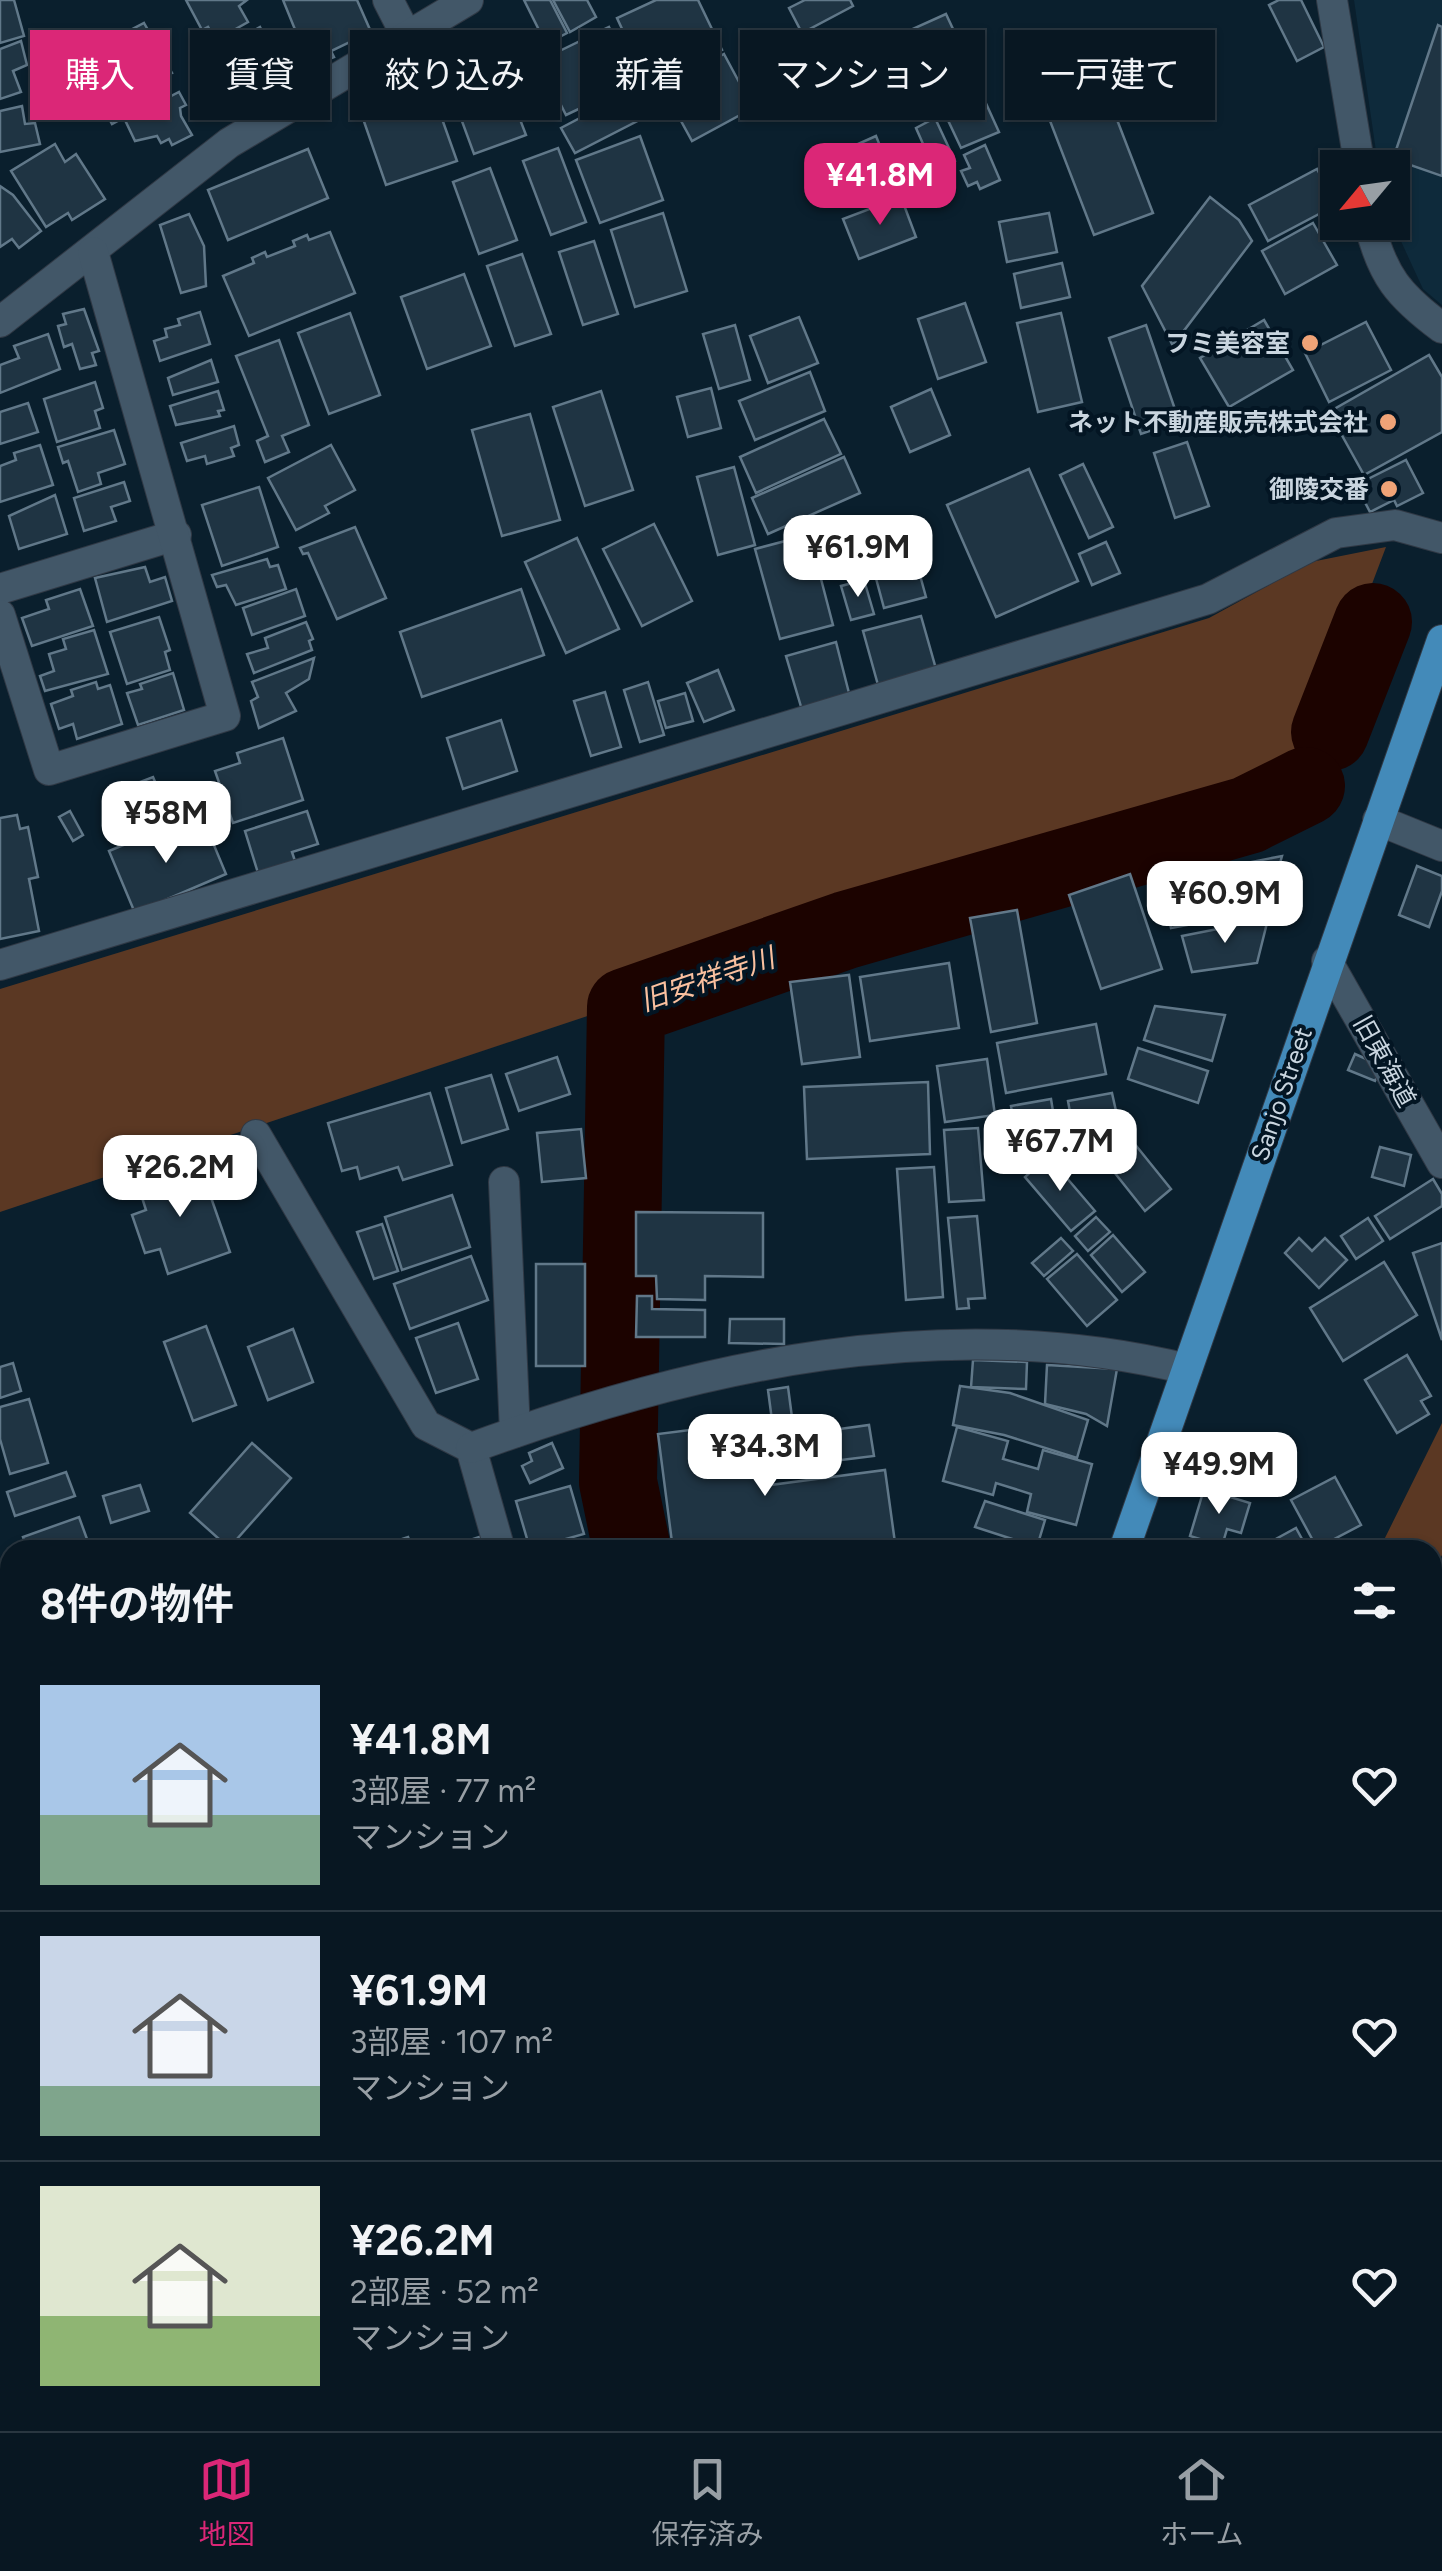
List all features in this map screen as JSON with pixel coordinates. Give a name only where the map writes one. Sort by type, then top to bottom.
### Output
[{"type":"main road","name":"Sanjo Street","points":[[1127,1540],[1442,640]]},
{"type":"street","points":[[388,0],[403,30]]},
{"type":"street","points":[[419,30],[468,0]]},
{"type":"street","points":[[1332,0],[1357,150]]},
{"type":"street","points":[[0,322],[228,143],[350,71]]},
{"type":"street","points":[[1373,240],[1400,296],[1442,328]]},
{"type":"street","points":[[0,616],[49,770],[225,716],[93,252]]},
{"type":"street","points":[[0,965],[1208,599],[1336,533],[1394,525],[1442,538]]},
{"type":"street","points":[[0,589],[176,534]]},
{"type":"street","points":[[1378,820],[1442,846]]},
{"type":"street","name":"旧東海道","points":[[1328,960],[1442,1163]]},
{"type":"street","points":[[256,1134],[426,1425],[471,1448],[597,1403],[721,1370],[905,1344],[1117,1351],[1186,1369]]},
{"type":"street","points":[[504,1182],[515,1432]]},
{"type":"street","points":[[471,1448],[497,1540]]},
{"type":"shaded area","points":[[1354,0],[1442,0],[1442,305],[1423,289],[1400,240],[1410,240],[1410,150],[1376,150]]},
{"type":"shaded area","points":[[1386,547],[1298,779],[0,1212],[0,989],[1209,618],[1311,562]]},
{"type":"shaded area","points":[[1442,1423],[1442,1540],[1384,1540]]},
{"type":"building","points":[[0,0],[14,0],[24,36],[0,43]]},
{"type":"building","points":[[186,0],[247,0],[239,6],[248,22],[234,30],[202,30]]},
{"type":"building","points":[[283,0],[357,0],[370,30],[350,30],[350,42],[331,51],[334,57],[330,59],[330,30],[295,30]]},
{"type":"building","points":[[524,0],[550,0],[567,33],[560,37],[560,30],[539,30]]},
{"type":"building","points":[[553,0],[587,0],[596,17],[570,32]]},
{"type":"building","points":[[656,0],[698,0],[712,30],[623,30],[617,18]]},
{"type":"building","points":[[805,0],[850,0],[853,6],[808,30],[800,30],[789,8]]},
{"type":"building","points":[[1279,0],[1301,0],[1324,47],[1297,61],[1269,5]]},
{"type":"building","points":[[946,14],[953,30],[910,30]]},
{"type":"building","points":[[1438,25],[1442,27],[1442,176],[1410,165],[1410,150],[1396,150]]},
{"type":"building","points":[[21,41],[27,65],[13,71],[21,92],[0,99],[0,49]]},
{"type":"building","points":[[580,41],[580,108],[566,115],[560,103],[560,51]]},
{"type":"building","points":[[724,54],[740,84],[740,115],[692,141],[681,120],[720,120],[720,56]]},
{"type":"building","points":[[179,92],[186,105],[180,108],[181,116],[192,135],[172,145],[169,139],[161,143],[157,136],[135,141],[125,120],[170,120],[170,97]]},
{"type":"building","points":[[985,101],[999,132],[961,148],[948,120],[985,120]]},
{"type":"building","points":[[22,106],[25,124],[35,123],[40,144],[0,152],[0,111]]},
{"type":"building","points":[[580,118],[639,120],[575,153],[561,128]]},
{"type":"building","points":[[363,120],[442,120],[457,161],[386,185]]},
{"type":"building","points":[[462,120],[520,120],[526,135],[474,154]]},
{"type":"building","points":[[936,120],[955,161],[935,171],[916,128]]},
{"type":"building","points":[[1050,120],[1117,120],[1153,213],[1094,235]]},
{"type":"building","points":[[640,136],[663,200],[600,223],[576,160]]},
{"type":"building","points":[[876,136],[893,178],[837,202],[820,161]]},
{"type":"building","points":[[55,144],[65,162],[76,154],[105,199],[72,220],[68,213],[46,227],[11,171]]},
{"type":"building","points":[[985,145],[1000,180],[980,189],[977,182],[968,186],[961,171],[970,168],[964,155]]},
{"type":"building","points":[[558,148],[586,222],[551,235],[523,161]]},
{"type":"building","points":[[308,149],[328,198],[228,240],[208,190]]},
{"type":"building","points":[[490,168],[517,240],[479,254],[453,182]]},
{"type":"building","points":[[1317,169],[1320,175],[1320,213],[1268,241],[1249,205]]},
{"type":"building","points":[[0,186],[13,195],[41,231],[19,248],[12,239],[0,247]]},
{"type":"building","points":[[901,197],[916,237],[859,259],[843,219]]},
{"type":"building","points":[[1210,197],[1239,220],[1252,241],[1183,332],[1187,336],[1172,344],[1142,286]]},
{"type":"building","points":[[663,213],[687,291],[635,307],[611,230]]},
{"type":"building","points":[[1049,213],[1057,252],[1007,262],[999,222]]},
{"type":"building","points":[[189,214],[204,246],[206,286],[181,293],[160,225]]},
{"type":"building","points":[[1313,223],[1337,265],[1285,294],[1262,251]]},
{"type":"building","points":[[330,232],[355,293],[249,336],[223,276],[254,263],[252,258],[265,252],[267,257],[295,246],[293,241],[307,235],[309,240]]},
{"type":"building","points":[[594,241],[618,314],[583,325],[559,252]]},
{"type":"building","points":[[522,254],[551,334],[515,346],[487,266]]},
{"type":"building","points":[[1062,263],[1070,297],[1021,308],[1014,274]]},
{"type":"building","points":[[464,274],[491,346],[427,369],[401,297]]},
{"type":"building","points":[[965,303],[986,362],[938,379],[918,319]]},
{"type":"building","points":[[84,309],[99,351],[92,353],[96,365],[80,369],[72,344],[64,347],[58,326],[66,324],[63,314]]},
{"type":"building","points":[[200,312],[210,344],[160,361],[154,341],[167,337],[165,329],[180,325],[178,319]]},
{"type":"building","points":[[350,313],[380,395],[329,414],[298,333]]},
{"type":"building","points":[[1061,313],[1082,402],[1038,412],[1017,323]]},
{"type":"building","points":[[799,317],[818,363],[768,383],[750,336]]},
{"type":"building","points":[[1264,320],[1293,370],[1229,407],[1200,358]]},
{"type":"building","points":[[1366,322],[1391,370],[1329,402],[1305,353]]},
{"type":"building","points":[[735,325],[750,380],[719,389],[703,334]]},
{"type":"building","points":[[1146,325],[1179,421],[1141,434],[1109,338]]},
{"type":"building","points":[[48,334],[60,369],[0,393],[0,365],[19,358],[14,346]]},
{"type":"building","points":[[279,340],[309,425],[282,436],[289,452],[265,462],[257,441],[268,436],[236,356]]},
{"type":"building","name":"ネット不動産販売株式会社","points":[[1429,355],[1442,377],[1442,432],[1364,475],[1329,412]]},
{"type":"building","points":[[211,360],[218,382],[173,395],[168,378]]},
{"type":"building","points":[[810,372],[825,411],[755,440],[739,401]]},
{"type":"building","points":[[95,382],[103,408],[95,411],[100,428],[57,442],[44,399]]},
{"type":"building","points":[[711,388],[721,428],[688,437],[677,397]]},
{"type":"building","points":[[931,389],[950,435],[910,452],[891,407]]},
{"type":"building","points":[[218,391],[224,410],[218,411],[220,416],[176,425],[170,406]]},
{"type":"building","points":[[601,391],[633,490],[585,506],[553,407]]},
{"type":"building","points":[[28,403],[38,432],[0,444],[0,412]]},
{"type":"building","points":[[530,414],[560,520],[502,536],[472,430]]},
{"type":"building","points":[[824,419],[841,454],[756,493],[740,457]]},
{"type":"building","points":[[234,426],[239,445],[231,448],[234,456],[207,464],[205,456],[187,461],[181,443]]},
{"type":"building","points":[[114,430],[125,464],[98,473],[101,484],[78,492],[68,461],[63,463],[58,447]]},
{"type":"building","points":[[1187,442],[1209,506],[1175,518],[1154,453]]},
{"type":"building","points":[[40,445],[53,485],[0,502],[0,466],[16,460],[14,453]]},
{"type":"building","points":[[331,445],[355,490],[325,506],[329,513],[296,530],[268,478]]},
{"type":"building","points":[[844,457],[860,493],[768,534],[752,498]]},
{"type":"building","name":"御陵交番","points":[[1406,460],[1423,493],[1397,506],[1394,500],[1370,512],[1356,485]]},
{"type":"building","points":[[1083,464],[1113,527],[1089,538],[1060,475]]},
{"type":"building","points":[[734,467],[755,545],[718,555],[697,477]]},
{"type":"building","points":[[1029,469],[1078,581],[996,617],[947,505]]},
{"type":"building","points":[[124,482],[130,501],[111,507],[116,521],[84,531],[74,498]]},
{"type":"building","points":[[259,487],[278,547],[222,566],[202,505]]},
{"type":"building","points":[[55,495],[67,534],[19,549],[9,516]]},
{"type":"building","points":[[865,520],[877,564],[821,579],[833,625],[780,639],[755,549]]},
{"type":"building","points":[[654,524],[692,601],[642,626],[603,549]]},
{"type":"building","points":[[355,527],[386,598],[337,619],[308,553],[303,554],[300,548]]},
{"type":"building","points":[[577,538],[619,629],[566,653],[525,562]]},
{"type":"building","points":[[910,539],[926,597],[884,608],[874,571],[886,568],[880,547]]},
{"type":"building","points":[[1106,542],[1120,573],[1092,585],[1079,554]]},
{"type":"building","points":[[267,559],[270,567],[278,565],[286,589],[236,605],[226,585],[217,587],[212,575]]},
{"type":"building","points":[[145,567],[150,582],[165,577],[172,601],[107,622],[95,578]]},
{"type":"building","points":[[864,580],[874,614],[851,620],[841,586]]},
{"type":"building","points":[[80,589],[93,626],[32,646],[22,618],[49,609],[46,600]]},
{"type":"building","points":[[296,589],[305,616],[252,635],[243,608]]},
{"type":"building","points":[[521,589],[544,655],[422,697],[400,632]]},
{"type":"building","points":[[921,616],[936,669],[878,685],[863,631]]},
{"type":"building","points":[[159,617],[170,650],[165,652],[170,670],[127,684],[110,632]]},
{"type":"building","points":[[306,622],[313,639],[309,641],[312,650],[254,673],[247,654],[268,648],[265,638]]},
{"type":"building","points":[[94,630],[108,674],[45,691],[40,676],[54,671],[49,654],[66,649],[63,639]]},
{"type":"building","points":[[836,642],[850,697],[802,710],[786,656]]},
{"type":"building","points":[[314,658],[309,679],[286,693],[296,711],[259,728],[251,701],[258,697],[252,682]]},
{"type":"building","points":[[718,670],[734,710],[704,722],[687,683]]},
{"type":"building","points":[[173,673],[184,710],[138,725],[127,693],[142,689],[140,684]]},
{"type":"building","points":[[96,682],[98,689],[110,685],[122,724],[77,739],[73,724],[59,729],[51,704],[73,696],[71,690]]},
{"type":"building","points":[[648,682],[664,735],[640,742],[624,690]]},
{"type":"building","points":[[605,692],[621,747],[591,756],[574,701]]},
{"type":"building","points":[[685,693],[693,721],[666,728],[658,701]]},
{"type":"building","points":[[501,720],[517,771],[463,789],[447,738]]},
{"type":"building","points":[[283,738],[303,800],[233,823],[215,771],[240,763],[237,753]]},
{"type":"building","points":[[153,777],[164,803],[146,810],[135,784]]},
{"type":"building","points":[[70,811],[83,835],[73,841],[59,817]]},
{"type":"building","points":[[307,811],[318,844],[292,852],[295,861],[258,873],[245,831]]},
{"type":"building","points":[[17,815],[20,829],[28,827],[38,877],[29,879],[39,931],[0,939],[0,818]]},
{"type":"building","points":[[206,826],[226,874],[135,913],[109,851],[157,831],[160,836],[180,827],[184,836]]},
{"type":"building","points":[[1282,856],[1267,910],[1171,928],[1160,880]]},
{"type":"building","points":[[1417,866],[1442,876],[1442,891],[1429,927],[1399,915]]},
{"type":"building","points":[[1130,874],[1162,969],[1101,989],[1069,895]]},
{"type":"building","points":[[1017,910],[1037,1023],[991,1032],[970,918]]},
{"type":"building","points":[[1268,919],[1257,963],[1192,972],[1182,936]]},
{"type":"building","points":[[949,963],[959,1028],[870,1041],[860,977]]},
{"type":"building","points":[[849,975],[860,1057],[802,1064],[790,982]]},
{"type":"building","points":[[1155,1006],[1225,1015],[1212,1061],[1144,1040]]},
{"type":"building","points":[[1096,1024],[1106,1074],[1006,1093],[997,1043]]},
{"type":"building","points":[[1138,1048],[1208,1071],[1198,1103],[1128,1079]]},
{"type":"building","points":[[1355,1054],[1382,1066],[1375,1081],[1348,1070]]},
{"type":"building","points":[[557,1057],[570,1094],[519,1111],[506,1074]]},
{"type":"building","points":[[987,1059],[995,1115],[945,1122],[937,1066]]},
{"type":"building","points":[[491,1075],[508,1129],[462,1143],[446,1088]]},
{"type":"building","points":[[928,1082],[930,1154],[807,1159],[804,1087]]},
{"type":"building","points":[[430,1093],[452,1165],[403,1180],[398,1167],[360,1179],[357,1167],[342,1171],[328,1123]]},
{"type":"building","points":[[1112,1093],[1118,1120],[1073,1129],[1068,1101]]},
{"type":"building","points":[[1051,1099],[1057,1136],[1017,1142],[1011,1106]]},
{"type":"building","points":[[1121,1127],[1171,1189],[1145,1211],[1095,1148]]},
{"type":"building","points":[[978,1128],[984,1200],[949,1202],[944,1130]]},
{"type":"building","points":[[581,1129],[586,1178],[542,1182],[537,1133]]},
{"type":"building","points":[[1380,1147],[1411,1155],[1404,1186],[1372,1177]]},
{"type":"building","points":[[1048,1156],[1095,1211],[1071,1231],[1025,1177]]},
{"type":"building","points":[[199,1163],[230,1252],[168,1274],[160,1249],[145,1253],[132,1215],[146,1210],[138,1185]]},
{"type":"building","points":[[934,1167],[943,1297],[906,1300],[897,1169]]},
{"type":"building","points":[[1433,1179],[1442,1194],[1442,1206],[1390,1239],[1375,1216]]},
{"type":"building","points":[[452,1195],[470,1247],[402,1270],[385,1217]]},
{"type":"building","points":[[636,1212],[763,1213],[763,1277],[705,1276],[705,1300],[657,1299],[656,1276],[636,1276]]},
{"type":"building","points":[[977,1216],[985,1298],[968,1299],[969,1308],[957,1309],[948,1218]]},
{"type":"building","points":[[1096,1217],[1110,1232],[1088,1251],[1075,1236]]},
{"type":"building","points":[[1368,1218],[1383,1241],[1356,1259],[1341,1236]]},
{"type":"building","points":[[382,1224],[398,1271],[374,1279],[357,1232]]},
{"type":"building","points":[[1113,1235],[1145,1272],[1122,1292],[1091,1255]]},
{"type":"building","points":[[1061,1238],[1073,1251],[1044,1276],[1032,1263]]},
{"type":"building","points":[[1299,1238],[1312,1251],[1325,1238],[1347,1260],[1319,1288],[1285,1253]]},
{"type":"building","points":[[1442,1243],[1442,1340],[1413,1253]]},
{"type":"building","points":[[1077,1254],[1117,1300],[1087,1326],[1047,1279]]},
{"type":"building","points":[[471,1256],[488,1300],[410,1329],[394,1284]]},
{"type":"building","points":[[1384,1262],[1417,1315],[1343,1361],[1310,1308]]},
{"type":"building","points":[[536,1264],[585,1264],[585,1366],[536,1366]]},
{"type":"building","points":[[637,1296],[652,1296],[652,1309],[705,1310],[705,1337],[636,1337]]},
{"type":"building","points":[[730,1319],[784,1319],[784,1344],[729,1343]]},
{"type":"building","points":[[458,1323],[478,1379],[436,1393],[416,1338]]},
{"type":"building","points":[[206,1326],[236,1405],[193,1421],[164,1342]]},
{"type":"building","points":[[293,1329],[313,1382],[268,1400],[248,1347]]},
{"type":"building","points":[[1407,1355],[1431,1396],[1421,1401],[1429,1414],[1397,1433],[1365,1380]]},
{"type":"building","points":[[973,1360],[1027,1362],[1026,1389],[971,1387]]},
{"type":"building","points":[[13,1363],[21,1391],[0,1398],[0,1367]]},
{"type":"building","points":[[1047,1365],[1117,1369],[1107,1426],[1086,1414],[1045,1404]]},
{"type":"building","points":[[960,1386],[1010,1393],[1088,1420],[1077,1458],[1004,1435],[953,1425]]},
{"type":"building","points":[[788,1387],[793,1425],[773,1428],[768,1390]]},
{"type":"building","points":[[29,1399],[48,1463],[10,1474],[0,1439],[0,1407]]},
{"type":"building","points":[[762,1421],[770,1485],[885,1470],[895,1540],[672,1540],[658,1434]]},
{"type":"building","points":[[869,1425],[874,1456],[808,1464],[803,1434]]},
{"type":"building","points":[[957,1427],[1008,1441],[1003,1459],[1038,1469],[1043,1450],[1092,1464],[1076,1525],[1027,1512],[1031,1494],[996,1483],[993,1495],[943,1481]]},
{"type":"building","points":[[252,1443],[291,1478],[236,1540],[220,1540],[190,1513]]},
{"type":"building","points":[[552,1443],[563,1468],[530,1483],[522,1466],[532,1461],[529,1453]]},
{"type":"building","points":[[66,1472],[75,1496],[15,1516],[7,1492]]},
{"type":"building","points":[[1335,1477],[1361,1525],[1332,1540],[1313,1540],[1291,1500]]},
{"type":"building","points":[[140,1485],[149,1511],[111,1523],[103,1496]]},
{"type":"building","points":[[570,1486],[584,1534],[562,1540],[527,1540],[516,1501]]},
{"type":"building","points":[[1204,1489],[1250,1503],[1241,1533],[1227,1529],[1224,1540],[1190,1536]]},
{"type":"building","points":[[985,1501],[1045,1520],[1039,1540],[1015,1540],[975,1527]]},
{"type":"building","points":[[79,1517],[87,1540],[24,1540],[23,1537]]},
{"type":"building","points":[[1296,1528],[1303,1540],[1274,1540]]},
{"type":"waterway","name":"旧安祥寺川","points":[[1330,732],[1373,622]]},
{"type":"waterway","name":"旧安祥寺川","points":[[630,1540],[618,1482],[626,1007],[846,930],[1248,815],[1306,786]]},
{"type":"place","name":"フミ美容室","points":[[1310,343]]},
{"type":"place","name":"ネット不動産販売株式会社","points":[[1388,422]]},
{"type":"place","name":"御陵交番","points":[[1389,489]]}]
